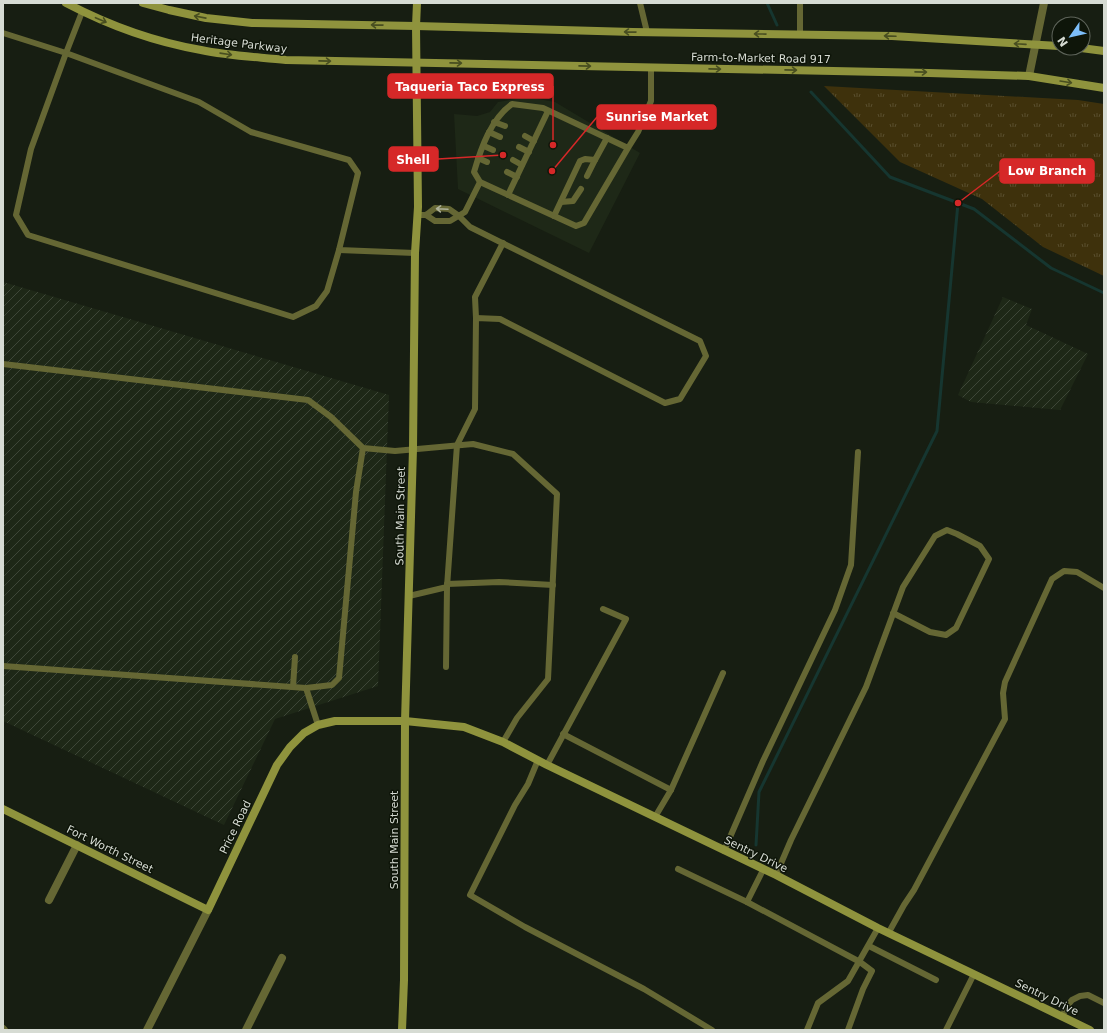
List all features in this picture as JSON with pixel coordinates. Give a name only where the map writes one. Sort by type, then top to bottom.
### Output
[{"type":"main road","name":"Heritage Parkway","points":[[66,3],[104,22],[163,42],[201,50],[286,60],[416,63]]},
{"type":"main road","name":"Heritage Parkway","points":[[143,3],[206,18],[252,23],[416,26]]},
{"type":"main road","name":"South Main Street","points":[[402,1030],[404,980],[405,721],[413,449],[415,253],[417,215],[417,3]]},
{"type":"main road","points":[[416,26],[892,36],[1051,46]]},
{"type":"main road","points":[[1091,49],[1104,51]]},
{"type":"main road","name":"Farm-to-Market Road 917","points":[[416,63],[929,72],[1029,76],[1104,88]]},
{"type":"main road","name":"Price Road","points":[[208,910],[277,765],[290,746],[304,733],[318,725],[335,721],[405,721]]},
{"type":"main road","name":"Sentry Drive","points":[[405,721],[464,727],[503,742],[547,765],[776,875],[878,928],[1090,1030]]},
{"type":"main road","name":"Fort Worth Street","points":[[3,809],[208,910]]},
{"type":"street","points":[[1029,76],[1044,3]]},
{"type":"street","points":[[49,900],[77,845]]},
{"type":"street","name":"Price Road","points":[[147,1030],[208,910]]},
{"type":"street","points":[[246,1030],[282,958]]},
{"type":"lane","points":[[640,3],[647,32]]},
{"type":"lane","points":[[800,3],[800,34]]},
{"type":"lane","points":[[3,33],[66,53],[199,102],[251,132],[349,160],[358,173],[327,291],[316,306],[293,317],[28,235],[16,215],[31,149],[66,53],[82,12]]},
{"type":"lane","points":[[628,148],[543,108],[512,104],[503,110],[494,122],[478,158],[474,172],[480,182],[508,195],[576,226],[584,223],[638,132],[650,101],[651,67]]},
{"type":"lane","points":[[508,195],[548,110]]},
{"type":"lane","points":[[494,122],[505,126]]},
{"type":"lane","points":[[489,132],[500,137]]},
{"type":"lane","points":[[525,136],[534,141]]},
{"type":"lane","points":[[587,176],[607,138]]},
{"type":"lane","points":[[484,146],[493,150]]},
{"type":"lane","points":[[519,147],[529,152]]},
{"type":"lane","points":[[478,158],[487,162]]},
{"type":"lane","points":[[554,216],[580,161],[585,159],[595,160]]},
{"type":"lane","points":[[513,160],[522,165]]},
{"type":"lane","points":[[507,172],[517,177]]},
{"type":"lane","points":[[417,215],[426,215],[435,221],[450,222],[465,212],[480,182]]},
{"type":"lane","points":[[561,202],[573,201],[581,189]]},
{"type":"lane","points":[[426,215],[435,208],[449,209],[470,227],[700,341],[706,356],[680,399],[665,403],[500,319],[476,318]]},
{"type":"lane","points":[[446,667],[447,586],[457,445],[475,409],[475,297],[503,243]]},
{"type":"lane","points":[[339,250],[415,253]]},
{"type":"lane","points":[[3,364],[308,400],[331,417],[363,448],[395,451],[473,444],[513,454],[557,494],[548,679],[517,718],[503,742]]},
{"type":"lane","points":[[3,666],[306,688],[332,685],[339,678],[356,492],[363,448]]},
{"type":"lane","points":[[724,851],[763,762],[835,610],[852,565],[858,452]]},
{"type":"lane","points":[[776,875],[791,840],[866,687],[893,613],[903,587],[935,536],[946,530],[957,534],[980,546],[989,559],[956,628],[946,635],[930,632],[893,613]]},
{"type":"lane","points":[[889,932],[914,890],[1005,719],[1003,692],[1006,682],[1052,579],[1064,571],[1077,572],[1104,588]]},
{"type":"lane","points":[[409,596],[447,586],[499,582],[553,585]]},
{"type":"lane","points":[[547,765],[626,619],[603,609]]},
{"type":"lane","points":[[293,687],[295,657]]},
{"type":"lane","points":[[655,817],[671,790],[723,673]]},
{"type":"lane","points":[[306,688],[318,725]]},
{"type":"lane","points":[[563,734],[671,790]]},
{"type":"lane","points":[[538,760],[528,784],[515,805],[470,895],[525,927],[644,989],[712,1030]]},
{"type":"lane","points":[[678,869],[747,902],[860,962],[872,971],[863,989],[848,1030]]},
{"type":"lane","points":[[747,902],[763,870]]},
{"type":"lane","points":[[807,1030],[818,1003],[848,981],[878,928]]},
{"type":"lane","points":[[869,946],[936,980]]},
{"type":"lane","points":[[946,1030],[974,974]]},
{"type":"lane","points":[[1062,1017],[1067,1006],[1072,1000],[1080,996],[1088,995],[1104,1003]]},
{"type":"shaded area","points":[[527,97],[555,102],[640,153],[589,253],[458,189],[454,114],[477,116],[490,112],[498,102]]},
{"type":"shaded area","points":[[3,282],[389,395],[378,686],[275,719],[224,825],[3,721]]},
{"type":"shaded area","points":[[1003,297],[1032,309],[1026,325],[1088,354],[1060,410],[971,402],[958,395]]},
{"type":"green space","points":[[824,86],[1078,100],[1104,104],[1104,276],[1043,247],[982,199],[900,162]]},
{"type":"waterway","points":[[767,3],[777,25]]},
{"type":"waterway","points":[[811,92],[890,177],[974,209],[1051,268],[1104,293]]},
{"type":"waterway","points":[[756,845],[759,792],[937,431],[958,203]]},
{"type":"place","name":"Taqueria Taco Express","points":[[553,145]]},
{"type":"place","name":"Shell","points":[[503,155]]},
{"type":"place","name":"Sunrise Market","points":[[552,171]]},
{"type":"place","name":"Low Branch","points":[[958,203]]}]
